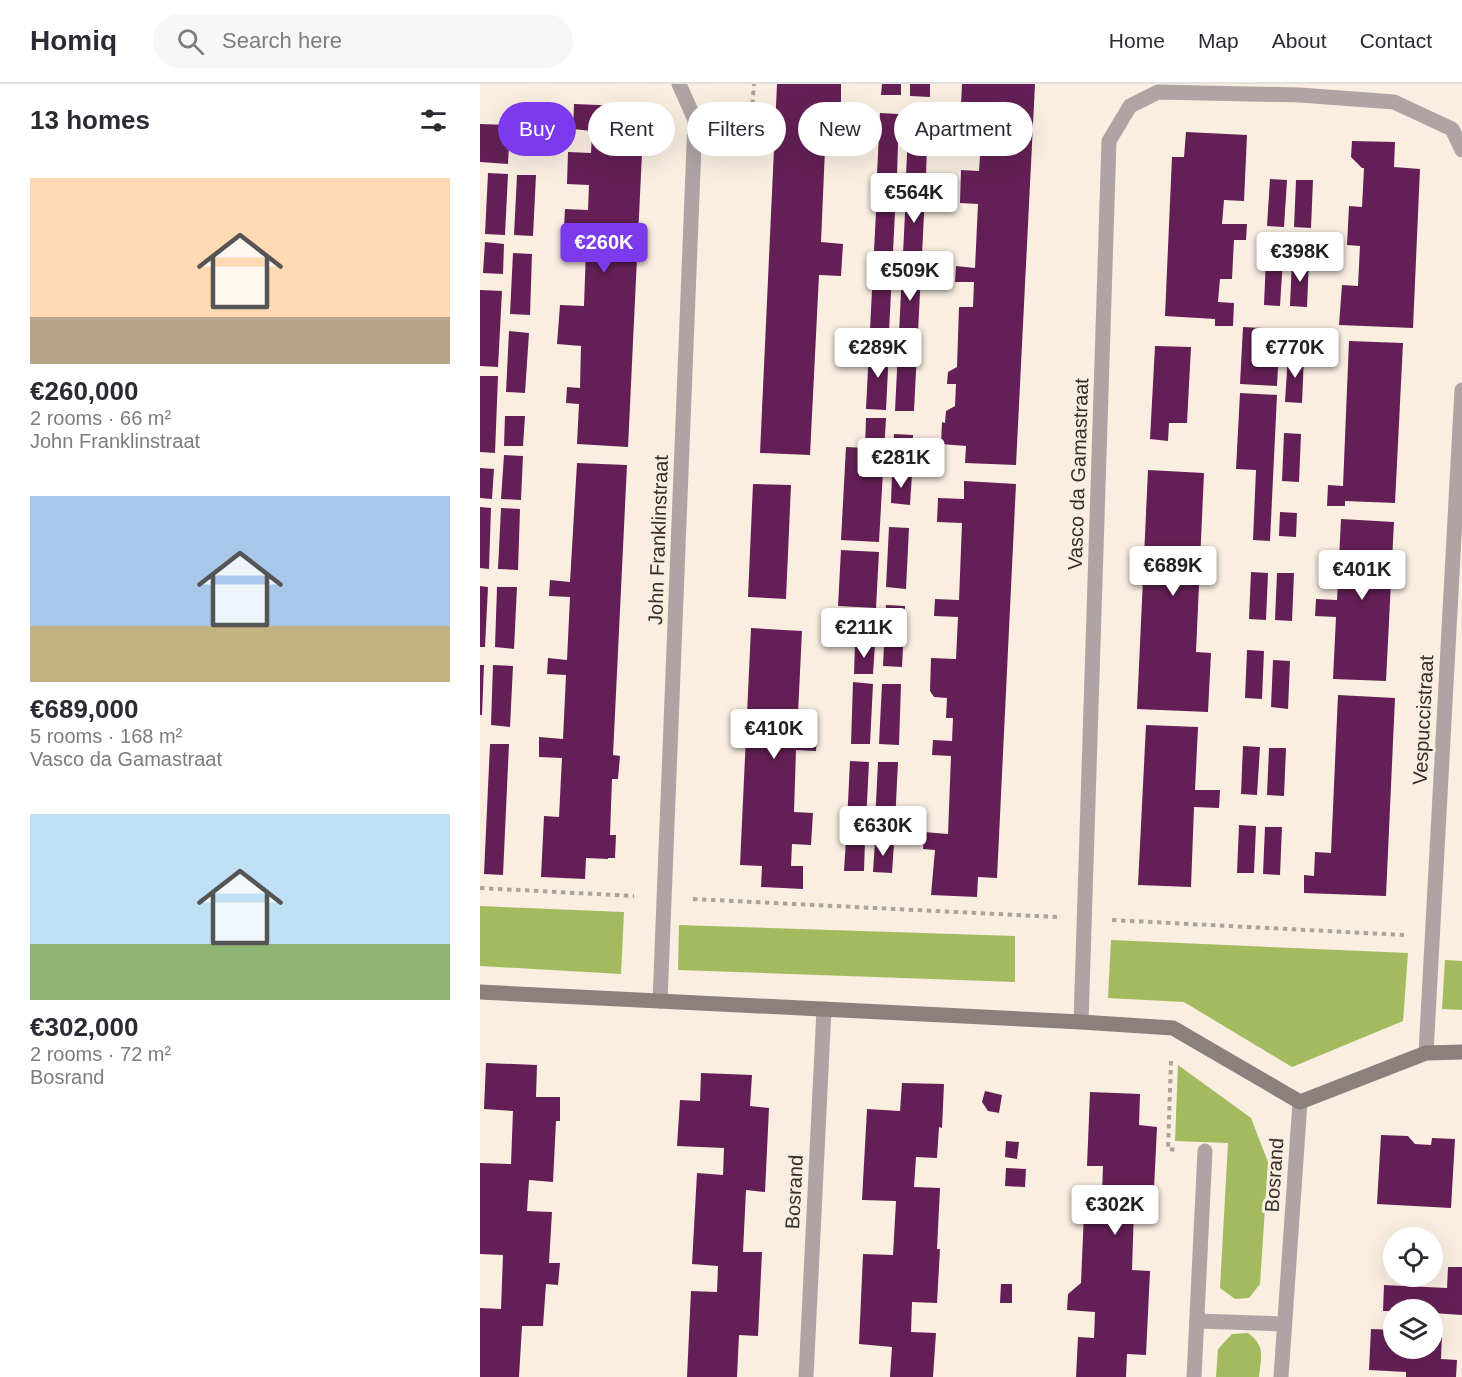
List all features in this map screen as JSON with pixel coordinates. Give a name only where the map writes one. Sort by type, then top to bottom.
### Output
[{"type":"street","name":"John Franklinstraat","points":[[679,84],[687,102]]},
{"type":"street","name":"Vasco da Gamastraat","points":[[1081,1022],[1109,141],[1130,106],[1158,92],[1300,95],[1394,102],[1452,129],[1462,150]]},
{"type":"street","name":"John Franklinstraat","points":[[660,1001],[694,156]]},
{"type":"street","name":"Vespuccistraat","points":[[1426,1053],[1462,390]]},
{"type":"street","points":[[480,992],[1173,1028],[1300,1102],[1426,1053],[1462,1052]]},
{"type":"street","name":"Bosrand","points":[[806,1377],[824,1010]]},
{"type":"street","name":"Bosrand","points":[[1281,1377],[1300,1102]]},
{"type":"street","points":[[1194,1377],[1205,1151]]},
{"type":"street","points":[[1197,1321],[1284,1323]]},
{"type":"path","points":[[753,102],[754,84]]},
{"type":"path","points":[[480,888],[1432,936]]},
{"type":"path","points":[[1173,1028],[1168,1149],[1205,1151]]},
{"type":"green space","points":[[480,906],[624,912],[621,974],[480,966]]},
{"type":"green space","points":[[679,925],[1015,936],[1015,982],[678,970]]},
{"type":"green space","points":[[1111,940],[1408,953],[1403,1021],[1292,1067],[1184,1002],[1108,998]]},
{"type":"green space","points":[[1445,960],[1462,961],[1462,1010],[1442,1009]]},
{"type":"green space","points":[[1178,1065],[1251,1118],[1268,1162],[1260,1284],[1249,1298],[1235,1299],[1220,1288],[1228,1143],[1175,1141]]},
{"type":"green space","points":[[1248,1333],[1260,1347],[1259,1377],[1216,1377],[1218,1349],[1232,1334]]},
{"type":"building","points":[[777,84],[841,84],[841,102],[798,102],[798,156],[825,156],[821,242],[843,244],[841,276],[819,275],[810,455],[760,453],[774,156],[786,156],[786,102],[776,102]]},
{"type":"building","points":[[882,84],[901,84],[901,95],[881,95]]},
{"type":"building","points":[[910,84],[930,84],[930,97],[910,96]]},
{"type":"building","points":[[962,84],[1035,84],[1033,124],[1033,102],[961,102]]},
{"type":"building","points":[[576,104],[588,105],[588,131],[576,129]]},
{"type":"building","points":[[882,113],[894,114],[894,156],[898,156],[897,175],[877,174],[878,156],[882,156]]},
{"type":"building","points":[[480,124],[498,125],[498,156],[508,156],[508,164],[480,162]]},
{"type":"building","points":[[1186,132],[1247,135],[1244,201],[1224,200],[1222,224],[1247,224],[1246,240],[1234,240],[1232,279],[1220,279],[1218,302],[1234,303],[1233,326],[1215,326],[1215,319],[1165,316],[1172,157],[1184,157]]},
{"type":"building","points":[[1352,141],[1395,142],[1394,167],[1420,169],[1413,328],[1339,325],[1342,285],[1358,286],[1360,246],[1347,245],[1349,206],[1362,207],[1364,168],[1351,157]]},
{"type":"building","points":[[576,152],[588,153],[588,156],[642,156],[628,447],[577,444],[579,404],[566,403],[567,387],[580,388],[581,346],[557,344],[560,305],[584,306],[586,249],[563,247],[565,209],[588,210],[589,185],[567,184],[568,156],[576,156]]},
{"type":"building","points":[[907,156],[927,156],[926,176],[906,175]]},
{"type":"building","points":[[980,156],[1031,156],[1016,465],[965,463],[966,446],[941,444],[942,422],[945,423],[946,411],[955,406],[956,384],[947,384],[948,372],[957,367],[959,307],[973,307],[974,282],[955,282],[956,266],[975,268],[978,204],[960,203],[961,170],[979,171]]},
{"type":"building","points":[[488,173],[508,174],[505,235],[485,234]]},
{"type":"building","points":[[517,175],[536,175],[533,236],[514,235]]},
{"type":"building","points":[[1270,179],[1287,180],[1284,227],[1267,226]]},
{"type":"building","points":[[1296,180],[1313,180],[1311,228],[1294,227]]},
{"type":"building","points":[[877,192],[896,192],[889,332],[870,330]]},
{"type":"building","points":[[906,193],[925,194],[922,255],[903,254]]},
{"type":"building","points":[[485,242],[504,244],[503,274],[483,273]]},
{"type":"building","points":[[513,253],[532,254],[530,315],[510,314]]},
{"type":"building","points":[[1266,258],[1283,259],[1280,306],[1264,305]]},
{"type":"building","points":[[1292,259],[1309,259],[1307,307],[1290,306]]},
{"type":"building","points":[[902,272],[921,272],[918,333],[899,333]]},
{"type":"building","points":[[480,290],[502,291],[498,367],[480,366]]},
{"type":"building","points":[[1243,327],[1280,329],[1277,386],[1240,384]]},
{"type":"building","points":[[509,331],[529,333],[525,393],[506,392]]},
{"type":"building","points":[[1349,341],[1403,343],[1395,503],[1345,501],[1345,506],[1327,506],[1328,485],[1343,486]]},
{"type":"building","points":[[1155,346],[1191,347],[1187,423],[1169,423],[1168,441],[1150,439]]},
{"type":"building","points":[[869,348],[889,349],[886,410],[866,409]]},
{"type":"building","points":[[898,350],[917,351],[914,411],[895,411]]},
{"type":"building","points":[[1288,354],[1304,356],[1302,403],[1285,402]]},
{"type":"building","points":[[480,376],[498,376],[495,453],[480,452]]},
{"type":"building","points":[[1240,393],[1277,395],[1270,541],[1253,540],[1256,470],[1236,469]]},
{"type":"building","points":[[505,416],[525,416],[523,446],[504,446]]},
{"type":"building","points":[[866,418],[886,418],[879,542],[841,540],[846,447],[865,448]]},
{"type":"building","points":[[1284,433],[1301,434],[1299,482],[1282,481]]},
{"type":"building","points":[[894,434],[913,435],[912,465],[892,464]]},
{"type":"building","points":[[504,455],[523,456],[521,500],[501,499]]},
{"type":"building","points":[[577,463],[627,465],[613,755],[620,756],[618,779],[612,779],[610,835],[616,835],[615,858],[586,858],[585,879],[541,877],[544,816],[559,817],[562,758],[539,757],[539,737],[563,739],[566,675],[547,674],[548,658],[567,660],[570,597],[549,596],[550,580],[570,582]]},
{"type":"building","points":[[480,468],[494,469],[492,499],[480,498]]},
{"type":"building","points":[[1148,470],[1204,473],[1196,652],[1211,653],[1208,712],[1137,709]]},
{"type":"building","points":[[892,473],[912,474],[910,505],[891,503]]},
{"type":"building","points":[[964,481],[1016,484],[997,878],[978,877],[977,897],[931,895],[935,850],[923,849],[924,832],[948,834],[951,756],[932,755],[933,740],[952,741],[953,718],[946,718],[947,698],[934,697],[930,691],[931,658],[956,659],[958,617],[934,616],[935,599],[959,600],[962,523],[937,522],[938,498],[964,499]]},
{"type":"building","points":[[753,484],[791,485],[786,599],[748,597]]},
{"type":"building","points":[[480,507],[491,508],[489,569],[480,568]]},
{"type":"building","points":[[501,508],[520,509],[518,570],[498,569]]},
{"type":"building","points":[[1280,512],[1297,513],[1296,537],[1279,536]]},
{"type":"building","points":[[1341,519],[1394,522],[1386,681],[1333,679],[1336,617],[1315,616],[1316,599],[1337,600]]},
{"type":"building","points":[[889,527],[909,528],[906,589],[886,587]]},
{"type":"building","points":[[841,550],[879,552],[876,608],[838,606]]},
{"type":"building","points":[[1251,572],[1268,573],[1266,620],[1249,619]]},
{"type":"building","points":[[1277,573],[1294,573],[1292,621],[1275,620]]},
{"type":"building","points":[[480,586],[488,587],[485,647],[480,647]]},
{"type":"building","points":[[497,587],[517,587],[514,649],[495,647]]},
{"type":"building","points":[[886,605],[905,606],[902,667],[883,666]]},
{"type":"building","points":[[751,628],[802,631],[797,734],[817,734],[816,751],[796,750],[794,812],[813,813],[811,845],[792,844],[791,866],[803,866],[803,889],[761,887],[762,866],[740,865]]},
{"type":"building","points":[[855,643],[875,644],[873,674],[854,674]]},
{"type":"building","points":[[1247,650],[1264,651],[1262,699],[1245,698]]},
{"type":"building","points":[[1273,660],[1290,661],[1288,709],[1271,707]]},
{"type":"building","points":[[480,665],[484,665],[482,715],[480,715]]},
{"type":"building","points":[[493,665],[513,666],[510,727],[491,725]]},
{"type":"building","points":[[853,682],[873,684],[870,744],[851,744]]},
{"type":"building","points":[[882,684],[901,684],[899,745],[879,744]]},
{"type":"building","points":[[1338,695],[1395,698],[1386,896],[1304,893],[1304,875],[1314,876],[1315,852],[1331,853]]},
{"type":"building","points":[[1146,725],[1198,727],[1195,790],[1220,790],[1219,808],[1194,807],[1191,887],[1138,885]]},
{"type":"building","points":[[490,744],[509,744],[503,875],[484,874]]},
{"type":"building","points":[[1243,746],[1260,747],[1257,795],[1241,794]]},
{"type":"building","points":[[1269,748],[1286,748],[1284,796],[1267,795]]},
{"type":"building","points":[[850,761],[869,762],[866,823],[847,823]]},
{"type":"building","points":[[878,762],[898,762],[895,823],[875,822]]},
{"type":"building","points":[[1239,825],[1256,826],[1254,873],[1237,873]]},
{"type":"building","points":[[1265,827],[1282,827],[1280,875],[1263,874]]},
{"type":"building","points":[[846,840],[865,841],[864,871],[844,871]]},
{"type":"building","points":[[875,841],[894,843],[892,873],[873,872]]},
{"type":"building","points":[[486,1063],[537,1065],[536,1097],[560,1097],[560,1121],[556,1121],[553,1182],[529,1180],[527,1211],[552,1212],[549,1263],[560,1263],[558,1285],[546,1284],[543,1326],[522,1326],[519,1377],[480,1377],[480,1308],[501,1309],[503,1255],[480,1254],[480,1163],[511,1164],[513,1111],[484,1109]]},
{"type":"building","points":[[701,1073],[752,1075],[750,1106],[769,1108],[765,1192],[746,1190],[743,1252],[762,1252],[758,1336],[739,1335],[737,1377],[687,1377],[691,1291],[717,1292],[718,1266],[692,1264],[697,1173],[723,1175],[724,1148],[677,1146],[680,1100],[700,1101]]},
{"type":"building","points":[[902,1083],[944,1084],[942,1128],[939,1127],[937,1158],[916,1157],[914,1187],[940,1188],[937,1303],[912,1302],[911,1332],[936,1333],[933,1377],[890,1377],[892,1347],[859,1344],[863,1254],[893,1255],[896,1201],[862,1200],[867,1109],[900,1111]]},
{"type":"building","points":[[985,1091],[1002,1095],[999,1113],[988,1111],[982,1102]]},
{"type":"building","points":[[1090,1092],[1140,1094],[1139,1125],[1157,1127],[1153,1210],[1134,1209],[1132,1270],[1150,1271],[1146,1355],[1127,1354],[1126,1377],[1076,1377],[1078,1337],[1094,1338],[1095,1312],[1067,1310],[1068,1294],[1081,1283],[1084,1212],[1081,1208],[1082,1197],[1085,1192],[1102,1193],[1103,1166],[1087,1166]]},
{"type":"building","points":[[1381,1135],[1408,1136],[1415,1144],[1431,1145],[1432,1138],[1455,1139],[1451,1208],[1377,1204]]},
{"type":"building","points":[[1006,1141],[1019,1142],[1017,1159],[1005,1157]]},
{"type":"building","points":[[1006,1168],[1026,1169],[1025,1187],[1005,1186]]},
{"type":"building","points":[[1448,1267],[1462,1267],[1462,1315],[1443,1314],[1443,1299],[1383,1299],[1384,1287],[1447,1288]]},
{"type":"building","points":[[1001,1284],[1012,1284],[1012,1303],[1000,1303]]},
{"type":"building","points":[[1371,1329],[1383,1330],[1383,1359],[1457,1360],[1456,1377],[1406,1377],[1406,1372],[1369,1370]]}]
